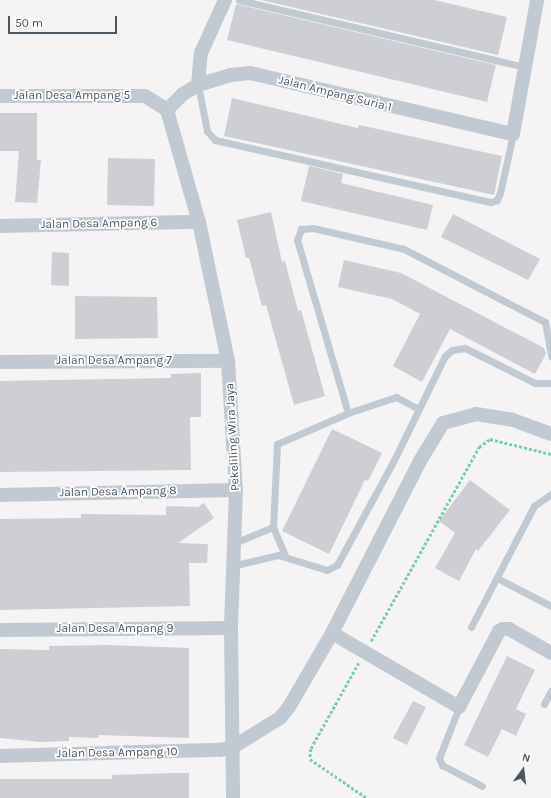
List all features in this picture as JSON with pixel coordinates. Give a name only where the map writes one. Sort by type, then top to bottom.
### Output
[{"type":"street","points":[[198,85],[201,52],[225,0]]},
{"type":"street","points":[[512,134],[537,0]]},
{"type":"street","name":"Jalan Ampang Suria 1","points":[[167,110],[183,94],[198,85],[231,75],[250,73],[512,134]]},
{"type":"street","name":"Jalan Desa Ampang 5","points":[[0,96],[145,96],[167,110]]},
{"type":"street","name":"Pekeliling Wira Jaya","points":[[167,110],[199,222],[228,361],[236,490],[232,566],[231,628],[233,798]]},
{"type":"street","name":"Jalan Desa Ampang 6","points":[[0,226],[199,222]]},
{"type":"street","name":"Jalan Desa Ampang 7","points":[[0,362],[228,361]]},
{"type":"street","points":[[233,747],[280,718],[332,633],[420,461],[443,423],[476,414],[513,420],[551,434]]},
{"type":"street","name":"Jalan Desa Ampang 8","points":[[0,494],[236,490]]},
{"type":"street","name":"Jalan Desa Ampang 9","points":[[0,630],[231,628]]},
{"type":"street","points":[[332,633],[459,707],[495,638],[503,629],[509,629],[551,653]]},
{"type":"street","name":"Jalan Desa Ampang 10","points":[[0,756],[220,750],[233,747]]},
{"type":"lane","points":[[239,0],[525,67]]},
{"type":"lane","points":[[198,85],[207,131],[215,140],[491,202],[497,200],[500,194],[512,134]]},
{"type":"lane","points":[[348,414],[297,240],[301,229],[313,228],[384,243],[404,249],[432,263],[545,322],[551,356]]},
{"type":"lane","points":[[232,566],[285,555],[327,570],[337,565],[394,460],[417,408],[445,356],[458,348],[465,348],[535,382],[551,383]]},
{"type":"lane","points":[[285,555],[273,527],[278,444],[348,414],[396,397],[417,408]]},
{"type":"lane","points":[[471,627],[534,506],[551,494]]},
{"type":"lane","points":[[234,544],[273,527]]},
{"type":"lane","points":[[497,578],[551,606]]},
{"type":"lane","points":[[544,704],[551,691]]},
{"type":"lane","points":[[459,707],[439,758],[442,765],[482,786]]},
{"type":"path","points":[[370,641],[479,447],[490,439],[495,439],[551,454]]},
{"type":"path","points":[[359,662],[311,749],[310,759],[367,798]]},
{"type":"building","points":[[261,0],[434,0],[507,17],[498,55]]},
{"type":"building","points":[[236,4],[496,65],[487,102],[227,40]]},
{"type":"building","points":[[232,98],[358,128],[359,125],[502,156],[494,195],[224,136]]},
{"type":"building","points":[[0,113],[37,113],[37,160],[41,160],[37,203],[15,202],[19,151],[0,151]]},
{"type":"building","points":[[108,158],[155,159],[154,206],[107,205]]},
{"type":"building","points":[[309,166],[343,174],[341,183],[433,205],[427,230],[301,201]]},
{"type":"building","points":[[271,212],[282,262],[285,261],[298,311],[301,310],[325,396],[294,405],[266,305],[262,306],[249,258],[246,258],[237,220]]},
{"type":"building","points":[[453,214],[540,259],[528,280],[441,237]]},
{"type":"building","points":[[52,252],[69,253],[69,286],[51,285]]},
{"type":"building","points":[[344,260],[401,273],[544,348],[546,354],[535,374],[450,329],[422,382],[393,366],[420,314],[392,299],[338,287]]},
{"type":"building","points":[[75,296],[157,297],[158,338],[75,339]]},
{"type":"building","points":[[201,373],[201,417],[190,417],[191,470],[0,472],[0,381],[171,378],[171,374]]},
{"type":"building","points":[[332,429],[382,453],[368,481],[365,480],[329,554],[282,531]]},
{"type":"building","points":[[470,480],[510,510],[478,551],[476,549],[459,581],[435,568],[455,533],[439,521]]},
{"type":"building","points":[[204,503],[214,518],[178,543],[208,544],[207,563],[189,563],[190,606],[0,610],[0,519],[81,518],[81,514],[166,515],[166,506],[198,507]]},
{"type":"building","points":[[109,645],[189,648],[189,738],[99,735],[98,738],[69,737],[69,741],[40,742],[0,738],[0,649],[49,650],[49,646]]},
{"type":"building","points":[[507,656],[535,670],[516,709],[526,714],[516,736],[502,729],[488,757],[464,745]]},
{"type":"building","points":[[413,701],[426,707],[407,745],[393,738]]},
{"type":"building","points":[[189,773],[189,798],[0,798],[0,779],[112,779],[112,775]]}]
